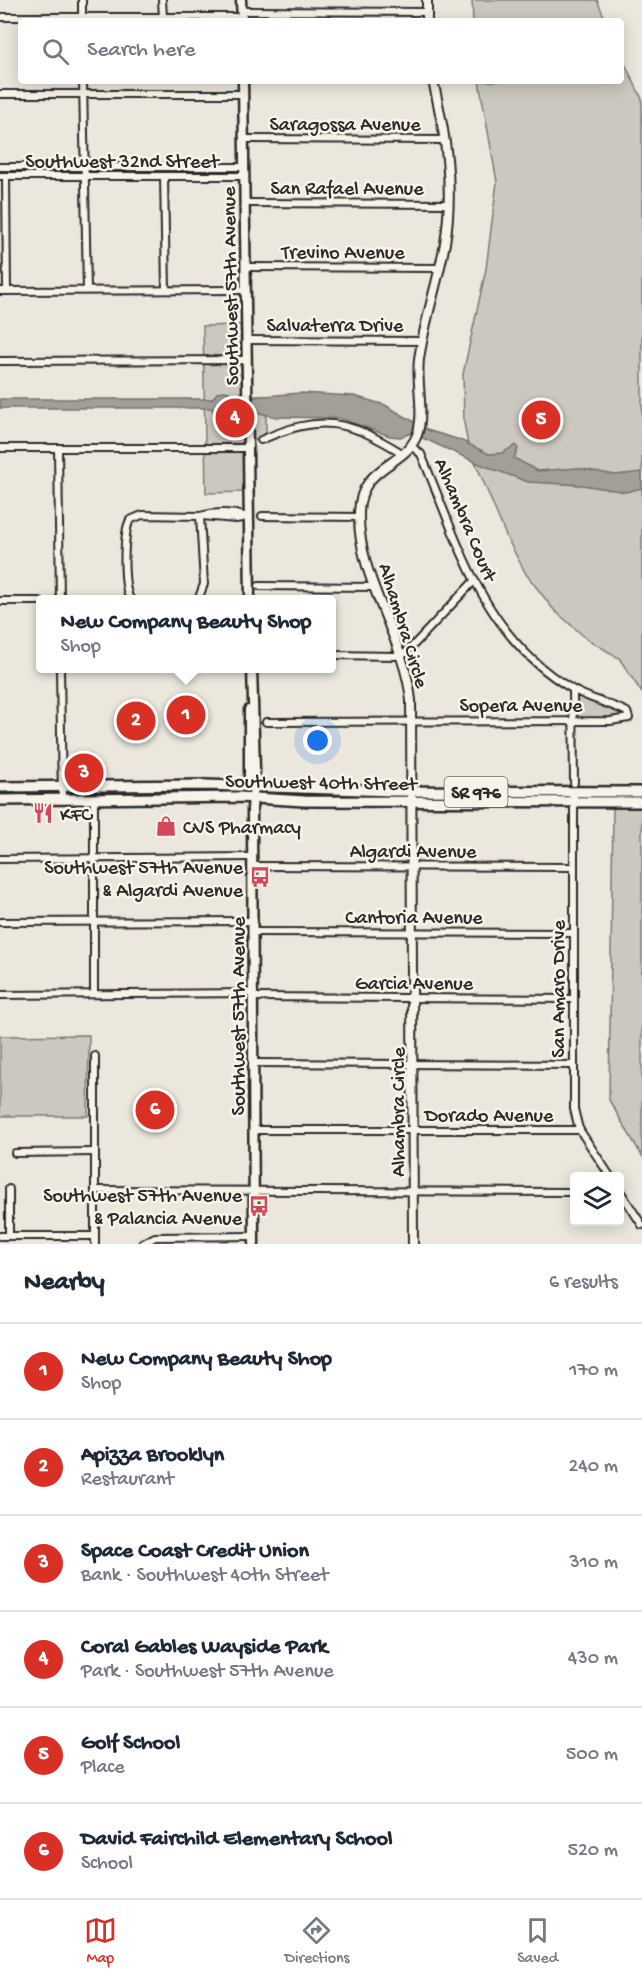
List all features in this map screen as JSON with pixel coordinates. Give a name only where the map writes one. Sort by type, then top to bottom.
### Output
[{"type":"main road","points":[[241,0],[242,16]]},
{"type":"main road","name":"Southwest 57th Avenue","points":[[243,84],[250,595]]},
{"type":"main road","name":"Southwest 57th Avenue","points":[[252,673],[252,692],[249,699],[255,780],[252,787],[254,1240]]},
{"type":"main road","points":[[117,798],[130,786]]},
{"type":"main road","points":[[129,798],[140,786]]},
{"type":"main road","name":"Southwest 40th Street","points":[[0,787],[252,787],[413,796]]},
{"type":"main road","name":"Southwest 40th Street","points":[[574,792],[642,802]]},
{"type":"main road","name":"Southwest 40th Street","points":[[0,800],[642,792]]},
{"type":"street","points":[[82,0],[82,18]]},
{"type":"street","points":[[162,0],[163,17]]},
{"type":"street","points":[[122,18],[427,17],[426,0]]},
{"type":"street","points":[[0,17],[41,18]]},
{"type":"street","points":[[83,84],[87,290]]},
{"type":"street","name":"Alhambra Circle","points":[[413,1244],[411,696],[400,655],[375,587],[359,517],[369,482],[383,466],[411,446],[419,423],[417,378],[422,341],[439,268],[449,204],[449,163],[434,84]]},
{"type":"street","points":[[0,94],[243,94]]},
{"type":"street","name":"Saragossa Avenue","points":[[244,139],[446,140]]},
{"type":"street","name":"Southwest 32nd Street","points":[[0,167],[244,172]]},
{"type":"street","name":"Southwest 32nd Street","points":[[3,177],[164,176],[244,172]]},
{"type":"street","points":[[164,176],[166,290]]},
{"type":"street","points":[[3,177],[4,291],[246,290]]},
{"type":"street","name":"San Rafael Avenue","points":[[244,203],[449,204]]},
{"type":"street","name":"Trevino Avenue","points":[[246,267],[439,268]]},
{"type":"street","name":"Salvaterra Drive","points":[[247,340],[422,341]]},
{"type":"street","points":[[0,361],[247,360]]},
{"type":"street","points":[[261,440],[298,425],[328,422],[369,435],[402,453]]},
{"type":"street","name":"Alhambra Court","points":[[411,446],[421,454],[453,539],[474,581],[510,636],[545,670],[573,690],[625,711],[630,716]]},
{"type":"street","points":[[0,448],[249,448]]},
{"type":"street","points":[[58,449],[60,595]]},
{"type":"street","points":[[128,595],[125,532],[130,520],[142,515],[200,516],[212,512],[236,513],[249,517]]},
{"type":"street","points":[[200,516],[204,584],[200,595]]},
{"type":"street","points":[[262,516],[359,517]]},
{"type":"street","points":[[336,655],[400,655],[406,653],[474,581]]},
{"type":"street","points":[[259,586],[375,587]]},
{"type":"street","points":[[0,601],[36,601]]},
{"type":"street","points":[[60,673],[62,799]]},
{"type":"street","name":"San Amaro Drive","points":[[573,690],[574,1109],[580,1130],[607,1172]]},
{"type":"street","name":"Sopera Avenue","points":[[266,722],[573,721],[621,720],[630,716]]},
{"type":"street","points":[[94,799],[94,994]]},
{"type":"street","name":"Algardi Avenue","points":[[0,859],[94,858],[413,866],[574,867]]},
{"type":"street","points":[[0,922],[254,921]]},
{"type":"street","name":"Cantoria Avenue","points":[[254,932],[574,933]]},
{"type":"street","name":"Garcia Avenue","points":[[0,995],[574,999]]},
{"type":"street","points":[[94,1244],[95,1056]]},
{"type":"street","points":[[254,1063],[574,1065]]},
{"type":"street","name":"Dorado Avenue","points":[[254,1130],[580,1130]]},
{"type":"street","points":[[15,1153],[95,1152]]},
{"type":"street","points":[[9,1189],[9,1236]]},
{"type":"street","points":[[95,1190],[570,1192]]},
{"type":"street","points":[[624,1198],[642,1225]]},
{"type":"street","points":[[0,1236],[94,1236]]},
{"type":"street","points":[[142,1244],[155,1237],[254,1240]]},
{"type":"shaded area","points":[[472,0],[597,0],[605,18],[473,18]]},
{"type":"shaded area","points":[[624,62],[642,99],[642,693],[619,658],[587,639],[554,610],[526,574],[507,538],[468,445],[464,423],[463,374],[486,269],[497,182],[480,84],[624,84]]},
{"type":"shaded area","points":[[241,325],[242,396],[266,396],[266,440],[244,440],[246,492],[206,493],[203,326]]},
{"type":"shaded area","points":[[229,392],[229,402],[234,401],[234,394],[241,398],[300,393],[354,396],[385,405],[430,431],[460,440],[489,454],[502,453],[516,445],[518,449],[514,458],[538,471],[577,468],[615,475],[642,472],[642,488],[626,492],[582,485],[528,482],[482,465],[412,433],[400,437],[390,436],[339,418],[276,417],[234,407],[229,407],[224,414],[213,411],[212,408],[0,408],[0,399],[212,399],[217,393]]},
{"type":"shaded area","points":[[577,696],[623,713],[625,717],[578,718],[576,716]]},
{"type":"shaded area","points":[[613,808],[642,808],[642,1156],[609,1100]]},
{"type":"shaded area","points":[[89,1035],[88,1116],[0,1116],[0,1036]]},
{"type":"place","name":"Coral Gables Wayside Park","points":[[235,418]]},
{"type":"place","name":"Golf School","points":[[541,420]]},
{"type":"place","name":"New Company Beauty Shop","points":[[186,715]]},
{"type":"place","name":"Apizza Brooklyn","points":[[136,721]]},
{"type":"place","name":"Space Coast Credit Union","points":[[84,773]]},
{"type":"place","name":"KFC","points":[[43,813]]},
{"type":"place","name":"CVS Pharmacy","points":[[166,826]]},
{"type":"place","name":"Southwest 57th Avenue & Algardi Avenue","points":[[260,877]]},
{"type":"place","name":"David Fairchild Elementary School","points":[[155,1110]]},
{"type":"place","name":"Southwest 57th Avenue & Palancia Avenue","points":[[259,1206]]}]
